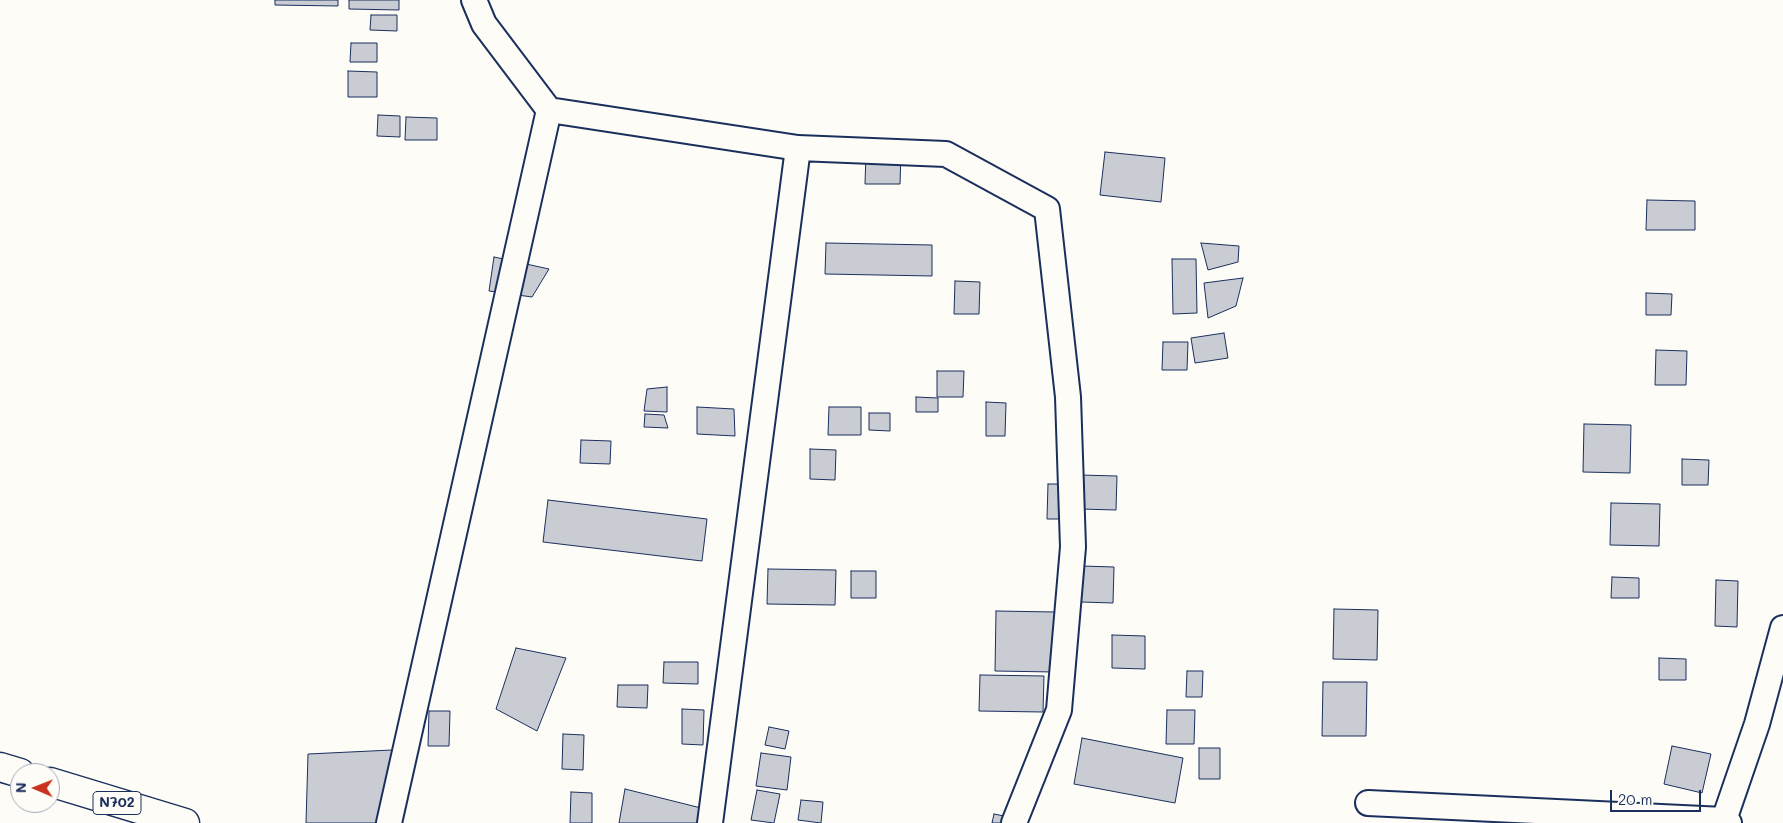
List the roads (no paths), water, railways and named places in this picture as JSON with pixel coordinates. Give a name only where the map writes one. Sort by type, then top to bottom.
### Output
[{"type":"highway","name":"N702","points":[[60,785],[184,823]]},
{"type":"street","points":[[474,0],[484,24],[549,110],[798,148],[946,154],[1047,209],[1068,397],[1073,547],[1058,710],[1014,823]]},
{"type":"street","points":[[389,823],[549,110]]},
{"type":"street","points":[[710,823],[798,148]]},
{"type":"street","points":[[1368,803],[1726,822],[1757,724],[1783,628]]}]
